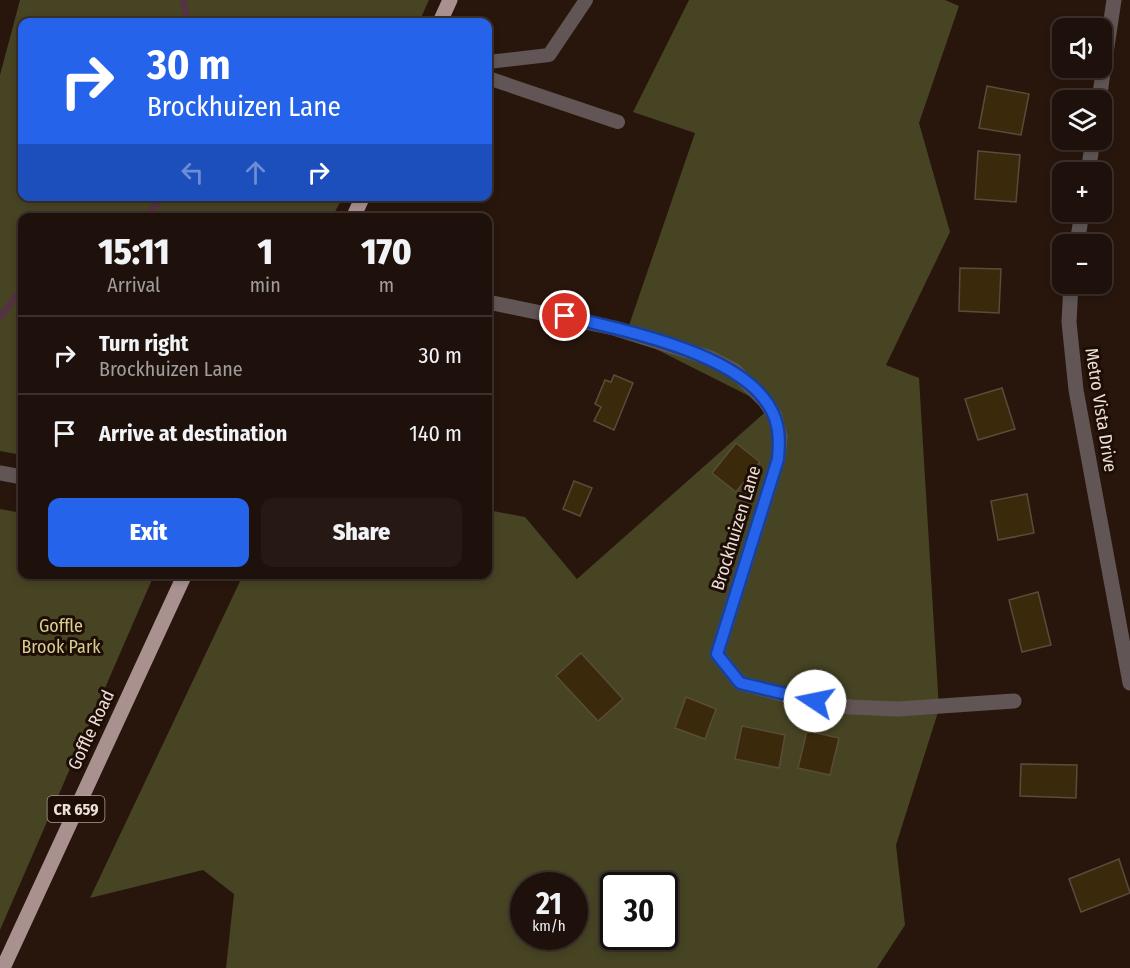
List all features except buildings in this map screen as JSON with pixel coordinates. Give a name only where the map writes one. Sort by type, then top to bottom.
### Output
[{"type":"main road","points":[[442,18],[450,0]]},
{"type":"main road","name":"Goffle Road","points":[[3,968],[183,579]]},
{"type":"street","points":[[1100,90],[1114,0]]},
{"type":"street","name":"Metro Vista Drive","points":[[1070,294],[1069,322],[1076,390],[1130,683]]},
{"type":"street","name":"Brockhuizen Lane","points":[[492,303],[614,328],[710,358],[735,371],[770,409],[780,437],[778,459],[717,654],[740,683],[798,698],[851,706],[898,709],[1014,701]]},
{"type":"street","points":[[0,473],[18,476]]},
{"type":"lane","points":[[492,62],[549,55],[586,0]]},
{"type":"lane","points":[[492,79],[618,122]]},
{"type":"green space","points":[[20,0],[429,0],[421,18],[18,18],[18,201],[341,201],[334,213],[18,213],[18,454],[0,451],[0,75]]},
{"type":"green space","points":[[689,0],[945,0],[959,6],[919,123],[950,232],[886,365],[919,378],[939,709],[896,845],[905,925],[877,968],[226,968],[234,894],[203,870],[90,898],[241,579],[492,579],[492,511],[525,517],[577,579],[771,407],[626,334],[695,133],[633,112]]},
{"type":"green space","name":"Goffle Brook Park","points":[[0,509],[18,512],[18,579],[152,579],[0,930]]},
{"type":"waterway","points":[[183,0],[187,18]]},
{"type":"waterway","points":[[149,213],[159,201]]},
{"type":"waterway","points":[[0,317],[18,293]]},
{"type":"route","points":[[565,316],[614,328],[710,358],[735,371],[765,401],[774,416],[780,437],[778,459],[717,654],[740,683],[815,701]]}]
